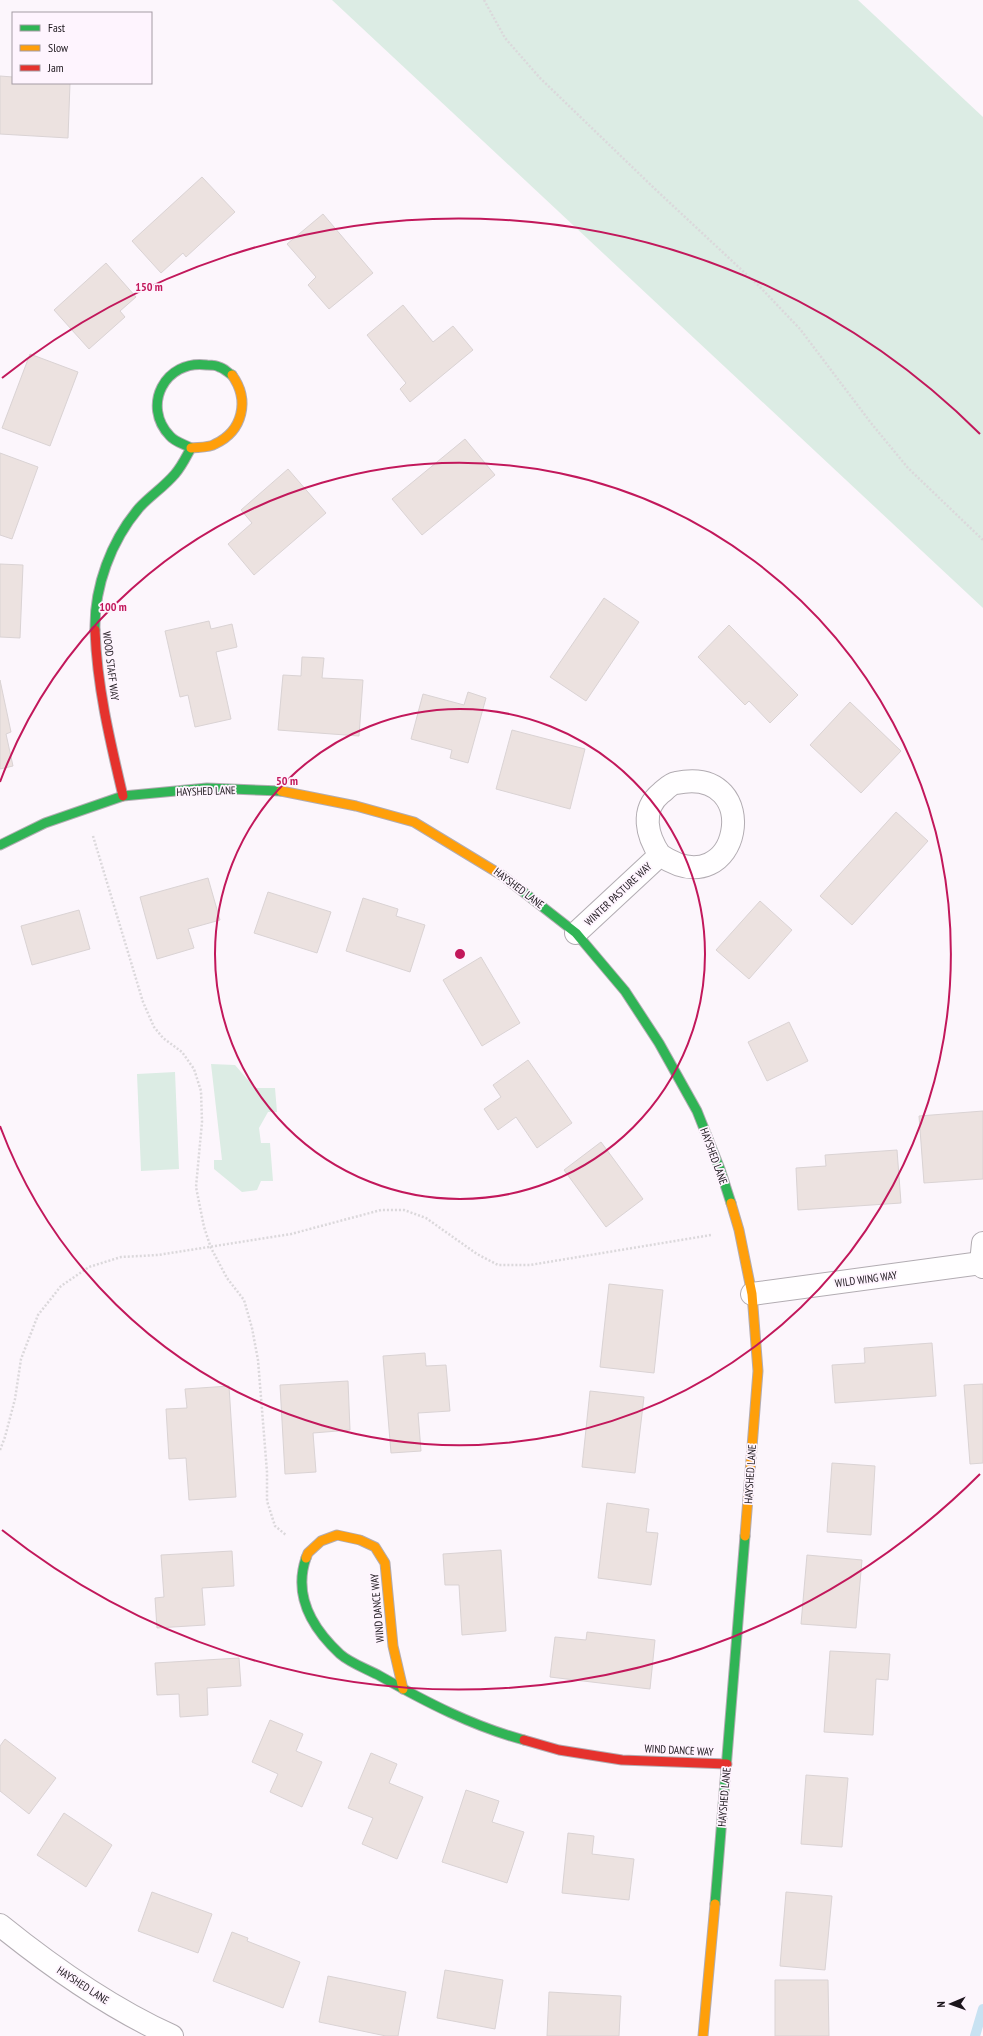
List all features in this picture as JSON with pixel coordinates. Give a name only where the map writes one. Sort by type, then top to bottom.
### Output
[{"type":"street","points":[[210,363],[224,369],[235,380],[243,397],[242,416],[232,435],[223,442],[204,448],[191,448],[170,436],[160,420],[157,403],[162,385],[172,372],[185,365],[210,363]]},
{"type":"street","name":"WOOD STAFF WAY","points":[[123,796],[100,686],[95,650],[94,624],[98,590],[108,558],[122,533],[141,506],[176,473],[191,448]]},
{"type":"street","name":"HAYSHED LANE","points":[[0,845],[45,823],[123,796],[207,788],[282,791],[356,806],[414,822],[489,866],[523,890],[576,932],[625,991],[659,1043],[697,1111],[720,1169],[739,1230],[752,1294],[758,1371],[727,1764],[703,2036]]},
{"type":"street","name":"WINTER PASTURE WAY","points":[[576,932],[660,855]]},
{"type":"street","name":"WILD WING WAY","points":[[752,1294],[982,1258]]},
{"type":"street","name":"WIND DANCE WAY","points":[[403,1689],[393,1646],[386,1563],[375,1547],[360,1540],[337,1535],[321,1541],[308,1553],[301,1573],[301,1590],[307,1609],[319,1631],[341,1655],[403,1689],[445,1712],[500,1734],[559,1750],[622,1760],[727,1764]]},
{"type":"street","name":"HAYSHED LANE","points":[[0,1925],[90,1991],[154,2028],[172,2036]]},
{"type":"path","points":[[484,0],[505,38],[540,78],[655,189],[761,288],[800,329],[871,424],[908,468],[983,540]]},
{"type":"path","points":[[85,809],[143,1002],[154,1027],[163,1038],[182,1052],[194,1069],[201,1091],[202,1122],[196,1188],[204,1227],[211,1248],[227,1278],[244,1300],[252,1328],[258,1360],[267,1472],[267,1501],[275,1526],[308,1553]]},
{"type":"path","points":[[0,1450],[6,1437],[15,1399],[21,1359],[38,1315],[61,1286],[89,1267],[121,1257],[158,1255],[211,1248],[291,1234],[381,1210],[404,1210],[426,1218],[477,1254],[498,1265],[530,1265],[739,1230]]},
{"type":"shaded area","points":[[332,0],[858,0],[983,117],[983,608]]},
{"type":"shaded area","points":[[211,1064],[235,1065],[255,1088],[275,1088],[277,1112],[268,1112],[259,1128],[261,1143],[270,1143],[273,1181],[261,1181],[257,1190],[242,1192],[214,1169],[214,1160],[222,1160]]},
{"type":"shaded area","points":[[175,1072],[179,1169],[141,1171],[137,1074]]},
{"type":"building","points":[[0,76],[12,77],[12,84],[70,84],[68,138],[0,134]]},
{"type":"building","points":[[202,177],[235,212],[186,257],[183,253],[161,273],[132,241]]},
{"type":"building","points":[[323,214],[373,273],[329,309],[308,285],[316,277],[287,244]]},
{"type":"building","points":[[106,263],[136,297],[120,311],[125,317],[89,349],[54,310]]},
{"type":"building","points":[[403,305],[433,342],[453,326],[473,350],[410,402],[400,389],[406,383],[367,335]]},
{"type":"building","points":[[30,354],[78,372],[50,446],[2,428]]},
{"type":"building","points":[[465,439],[495,475],[422,535],[392,499]]},
{"type":"building","points":[[0,453],[38,467],[12,539],[0,535]]},
{"type":"building","points":[[288,469],[326,513],[254,575],[228,544],[252,523],[241,510]]},
{"type":"building","points":[[0,564],[23,565],[20,638],[0,637]]},
{"type":"building","points":[[604,598],[639,622],[586,701],[550,677]]},
{"type":"building","points":[[209,621],[211,629],[232,624],[237,647],[216,652],[231,719],[195,727],[188,695],[180,697],[165,631]]},
{"type":"building","points":[[729,625],[798,695],[770,723],[749,701],[745,705],[698,657]]},
{"type":"building","points":[[302,657],[324,658],[322,678],[363,680],[359,736],[278,730],[283,675],[301,676]]},
{"type":"building","points":[[0,680],[11,732],[6,734],[13,766],[0,769]]},
{"type":"building","points":[[468,692],[486,698],[468,763],[450,758],[452,750],[411,739],[423,694],[464,705]]},
{"type":"building","points":[[850,702],[901,751],[861,793],[810,745]]},
{"type":"building","points":[[512,730],[585,749],[570,809],[496,789]]},
{"type":"building","points":[[896,812],[928,841],[852,925],[820,896]]},
{"type":"building","points":[[208,878],[220,920],[188,929],[194,948],[157,959],[140,897]]},
{"type":"building","points":[[268,892],[331,912],[317,953],[254,933]]},
{"type":"building","points":[[363,898],[398,909],[396,916],[425,925],[410,972],[346,951]]},
{"type":"building","points":[[760,901],[792,930],[749,979],[716,950]]},
{"type":"building","points":[[79,910],[90,949],[32,965],[21,926]]},
{"type":"building","points":[[481,957],[520,1023],[482,1046],[443,980]]},
{"type":"building","points":[[789,1022],[808,1061],[767,1081],[748,1042]]},
{"type":"building","points":[[528,1060],[572,1123],[537,1148],[516,1117],[498,1130],[484,1109],[501,1097],[493,1085]]},
{"type":"building","points":[[983,1111],[983,1179],[924,1183],[919,1116]]},
{"type":"building","points":[[601,1142],[643,1199],[606,1227],[564,1170]]},
{"type":"building","points":[[897,1150],[901,1203],[798,1210],[796,1168],[826,1166],[825,1155]]},
{"type":"building","points":[[609,1284],[663,1290],[654,1373],[600,1367]]},
{"type":"building","points":[[932,1343],[936,1396],[835,1403],[832,1365],[865,1363],[864,1348]]},
{"type":"building","points":[[425,1353],[426,1366],[446,1365],[450,1411],[418,1413],[421,1451],[391,1453],[383,1356]]},
{"type":"building","points":[[348,1381],[350,1430],[313,1433],[316,1472],[285,1474],[280,1385]]},
{"type":"building","points":[[983,1384],[983,1463],[970,1464],[964,1385]]},
{"type":"building","points":[[229,1386],[236,1497],[189,1500],[186,1458],[169,1459],[166,1409],[187,1408],[185,1389]]},
{"type":"building","points":[[590,1391],[644,1397],[635,1473],[582,1467]]},
{"type":"building","points":[[832,1463],[875,1466],[871,1535],[827,1532]]},
{"type":"building","points":[[607,1503],[649,1509],[646,1532],[658,1533],[651,1585],[598,1578]]},
{"type":"building","points":[[501,1550],[506,1631],[462,1635],[459,1585],[445,1585],[443,1554]]},
{"type":"building","points":[[232,1551],[234,1586],[202,1588],[205,1625],[157,1628],[155,1598],[164,1597],[161,1555]]},
{"type":"building","points":[[807,1555],[862,1560],[856,1628],[801,1624]]},
{"type":"building","points":[[587,1632],[655,1640],[650,1689],[550,1677],[555,1637],[586,1640]]},
{"type":"building","points":[[830,1651],[890,1654],[888,1680],[876,1679],[873,1735],[824,1732]]},
{"type":"building","points":[[239,1658],[241,1686],[207,1688],[208,1715],[180,1717],[179,1694],[157,1695],[155,1663]]},
{"type":"building","points":[[270,1720],[303,1734],[296,1751],[322,1762],[302,1807],[270,1792],[278,1774],[252,1762]]},
{"type":"building","points":[[5,1739],[56,1778],[29,1814],[0,1791],[0,1746]]},
{"type":"building","points":[[371,1753],[397,1764],[389,1783],[423,1797],[397,1859],[362,1844],[373,1818],[348,1808]]},
{"type":"building","points":[[806,1775],[848,1778],[842,1847],[801,1844]]},
{"type":"building","points":[[466,1790],[499,1801],[492,1822],[524,1832],[507,1883],[442,1862]]},
{"type":"building","points":[[64,1813],[112,1845],[86,1887],[37,1855]]},
{"type":"building","points":[[568,1833],[594,1836],[592,1854],[634,1859],[629,1900],[562,1893]]},
{"type":"building","points":[[152,1892],[212,1914],[198,1953],[138,1931]]},
{"type":"building","points":[[786,1892],[832,1896],[825,1970],[780,1966]]},
{"type":"building","points":[[232,1932],[248,1938],[247,1941],[300,1962],[283,2008],[213,1981]]},
{"type":"building","points":[[445,1970],[503,1980],[495,2029],[437,2018]]},
{"type":"building","points":[[328,1976],[406,1992],[398,2036],[386,2036],[319,2022]]},
{"type":"building","points":[[775,1980],[828,1980],[829,2036],[775,2036]]},
{"type":"building","points":[[549,1992],[621,1996],[619,2036],[547,2036]]},
{"type":"waterway","points":[[975,2036],[983,2009]]},
{"type":"traffic: fast","points":[[95,630],[95,614],[101,581],[106,565],[120,535],[139,508],[177,471],[191,448],[172,438],[162,424],[158,411],[158,399],[162,387],[169,377],[179,369],[192,365],[216,366],[223,368],[232,375]]},
{"type":"traffic: fast","points":[[0,845],[45,823],[123,796],[207,788],[281,791]]},
{"type":"traffic: fast","points":[[503,876],[576,933],[625,991],[659,1043],[697,1111],[720,1169],[731,1203]]},
{"type":"traffic: fast","points":[[715,1904],[745,1536]]},
{"type":"traffic: fast","points":[[306,1558],[302,1585],[308,1610],[321,1633],[340,1654],[354,1663],[450,1712],[486,1728],[524,1740]]},
{"type":"traffic: slow","points":[[191,448],[207,447],[215,444],[225,438],[237,423],[241,414],[241,394],[232,375]]},
{"type":"traffic: slow","points":[[281,791],[356,806],[414,822],[503,876]]},
{"type":"traffic: slow","points":[[731,1203],[739,1230],[752,1294],[758,1371],[745,1536]]},
{"type":"traffic: slow","points":[[306,1558],[308,1553],[321,1541],[337,1535],[360,1540],[375,1547],[385,1563],[393,1646],[403,1689]]},
{"type":"traffic: slow","points":[[703,2036],[715,1904]]},
{"type":"traffic: jam","points":[[95,630],[101,693],[123,796]]},
{"type":"traffic: jam","points":[[524,1740],[559,1750],[622,1760],[727,1764]]}]
